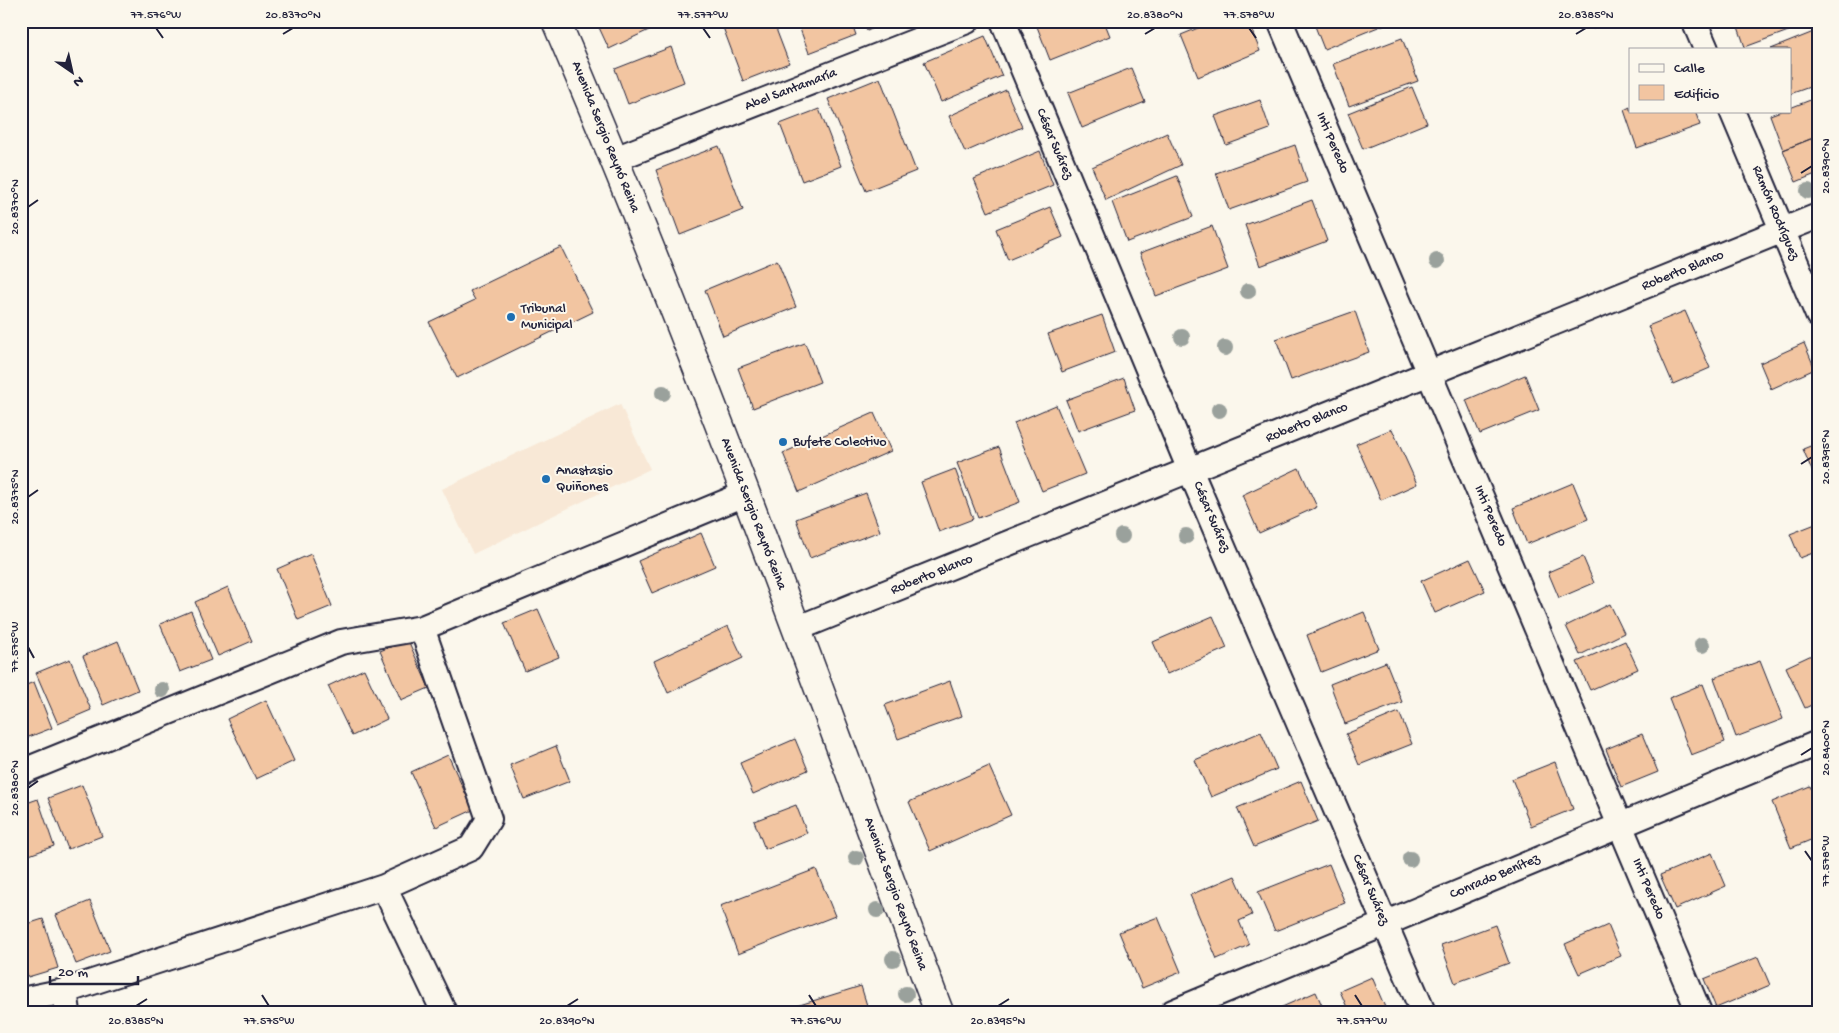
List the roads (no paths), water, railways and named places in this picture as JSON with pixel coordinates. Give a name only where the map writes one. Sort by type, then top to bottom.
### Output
[{"type":"main road","name":"Avenida Sergio Reynó Reina","points":[[556,21],[615,159],[745,494],[939,1012]]},
{"type":"street","name":"Abel Santamaría","points":[[615,159],[967,21]]},
{"type":"street","name":"César Suárez","points":[[1003,21],[1190,470],[1423,1012]]},
{"type":"street","name":"Inti Peredo","points":[[1280,21],[1699,1012]]},
{"type":"street","points":[[1694,21],[1706,48]]},
{"type":"street","name":"Ramón Rodríguez","points":[[1732,112],[1818,315]]},
{"type":"street","name":"Roberto Blanco","points":[[796,629],[1818,216]]},
{"type":"street","points":[[21,772],[341,642],[422,628],[745,494]]},
{"type":"street","points":[[21,1000],[67,1002],[384,887],[471,848],[489,819],[422,628]]},
{"type":"street","name":"Conrado Benítez","points":[[1173,1012],[1818,743]]},
{"type":"street","points":[[384,887],[444,1012]]},
{"type":"place","name":"Tribunal Municipal","points":[[511,317]]},
{"type":"place","name":"Bufete Colectivo","points":[[783,442]]},
{"type":"place","name":"Anastasio Quiñones","points":[[546,479]]}]
